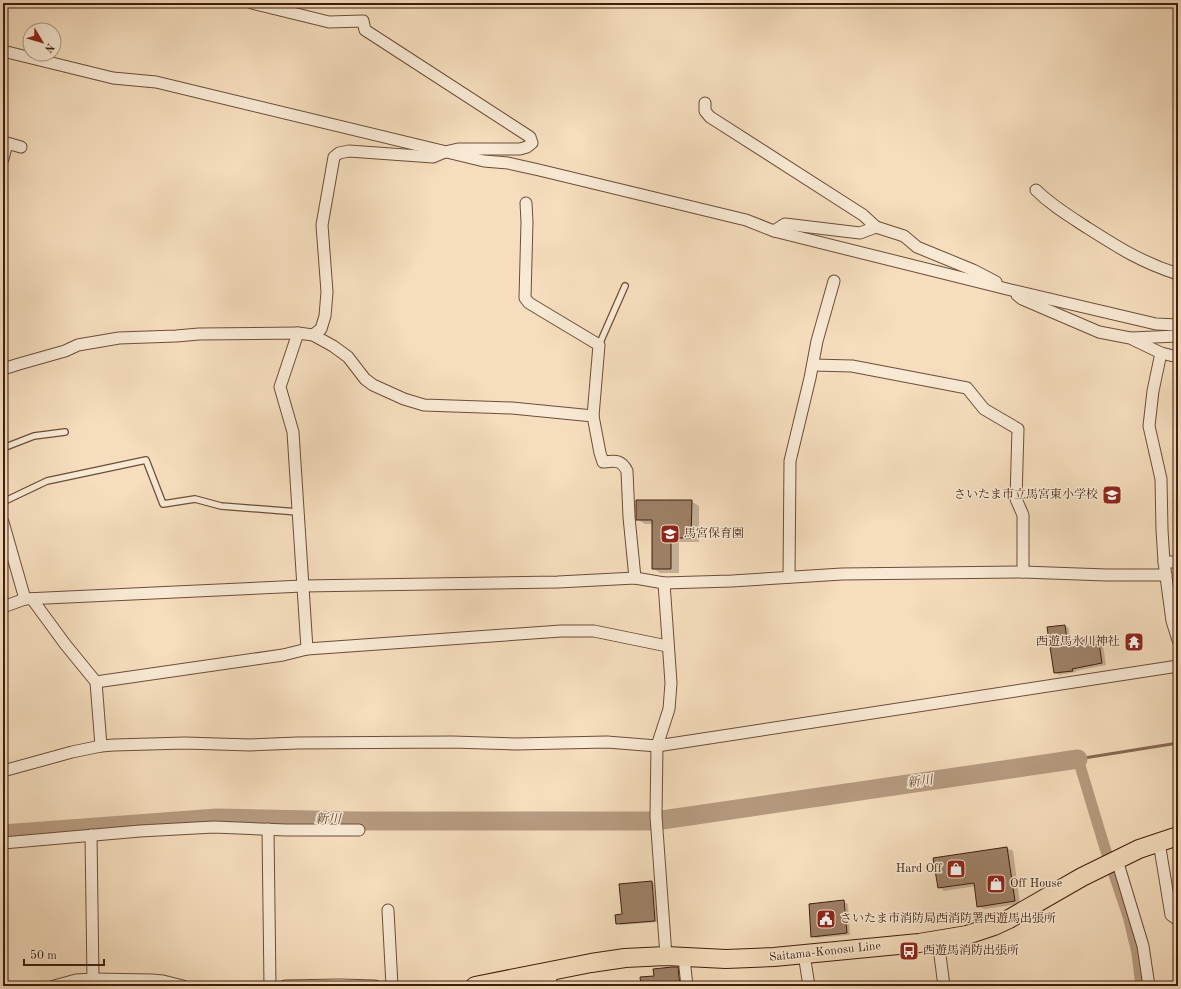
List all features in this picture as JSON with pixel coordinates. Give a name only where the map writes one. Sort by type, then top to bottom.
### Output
[{"type":"main road","name":"Saitama-Konosu Line","points":[[475,986],[549,979],[609,960],[666,956],[684,958],[750,958],[938,940],[967,935],[994,926],[1026,910],[1082,877],[1139,849],[1178,836]]},
{"type":"street","points":[[252,3],[329,22],[363,21],[365,30],[530,137],[532,143],[528,147],[520,149],[458,148],[433,157],[349,151],[339,153],[334,157],[322,225],[327,292],[325,316],[321,329],[313,335]]},
{"type":"street","points":[[3,51],[113,78],[156,82],[484,161],[508,163],[539,170],[746,220],[774,231],[1011,290],[1156,324],[1178,325]]},
{"type":"street","points":[[705,103],[705,111],[710,117],[863,215],[876,228],[904,236],[917,247],[973,270],[1011,290],[1022,299],[1099,332],[1130,338],[1178,336]]},
{"type":"street","points":[[3,159],[7,143],[21,147]]},
{"type":"street","points":[[1036,190],[1048,202],[1119,249],[1143,261],[1178,274]]},
{"type":"street","points":[[526,203],[525,298],[529,303],[599,345],[592,416],[603,462],[618,462],[624,465],[626,471],[635,578]]},
{"type":"street","points":[[774,231],[785,224],[860,233],[876,228]]},
{"type":"street","points":[[789,577],[790,461],[796,440],[817,341],[834,281]]},
{"type":"street","points":[[298,333],[280,387],[293,432],[306,649]]},
{"type":"street","points":[[3,370],[65,351],[78,345],[113,339],[199,334],[298,333],[313,335],[326,341],[341,351],[373,385],[404,399],[424,405],[512,408],[592,416]]},
{"type":"street","points":[[1130,338],[1161,353],[1178,357]]},
{"type":"street","points":[[1161,353],[1153,391],[1149,426],[1161,479],[1164,562],[1172,621],[1178,640]]},
{"type":"street","points":[[813,364],[852,366],[967,388],[984,409],[1018,429],[1016,499],[1023,515],[1023,572]]},
{"type":"street","points":[[3,522],[28,599],[96,682],[101,746]]},
{"type":"street","points":[[1164,562],[1178,562]]},
{"type":"street","points":[[3,607],[28,599],[303,586],[558,582],[635,578],[664,583],[732,582],[842,574],[1023,572],[1106,575],[1166,575]]},
{"type":"street","points":[[664,583],[667,646],[671,683],[669,709],[657,746],[656,816],[666,956]]},
{"type":"street","points":[[96,682],[283,655],[306,649],[561,631],[594,631],[667,646]]},
{"type":"street","points":[[3,771],[72,752],[101,746],[180,743],[250,746],[297,742],[452,742],[516,744],[606,742],[657,746],[1178,666]]},
{"type":"street","points":[[3,843],[140,831],[214,827],[359,830]]},
{"type":"street","points":[[268,829],[270,986]]},
{"type":"street","points":[[91,835],[93,979]]},
{"type":"street","points":[[1159,842],[1171,915],[1178,920]]},
{"type":"street","points":[[1117,860],[1143,946],[1150,986]]},
{"type":"street","points":[[388,910],[392,986]]},
{"type":"street","points":[[938,940],[944,986]]},
{"type":"street","points":[[804,954],[810,986]]},
{"type":"street","points":[[684,958],[688,986]]},
{"type":"street","points":[[54,986],[76,980],[93,979],[152,980],[183,986]]},
{"type":"street","points":[[285,986],[375,986]]},
{"type":"lane","points":[[599,345],[625,286]]},
{"type":"lane","points":[[3,448],[34,436],[65,432]]},
{"type":"lane","points":[[3,504],[5,501],[47,481],[146,460],[163,504],[195,499],[222,506],[298,512]]},
{"type":"building","points":[[636,500],[692,500],[691,538],[671,538],[671,569],[652,569],[652,520],[636,520]]},
{"type":"building","points":[[1065,625],[1067,640],[1098,636],[1102,663],[1072,669],[1073,671],[1054,673],[1047,627]]},
{"type":"building","points":[[1007,847],[1015,901],[977,907],[974,883],[938,888],[933,858]]},
{"type":"building","points":[[652,881],[655,921],[616,924],[615,915],[622,914],[619,884]]},
{"type":"building","points":[[844,900],[847,933],[811,937],[809,904]]},
{"type":"building","points":[[678,967],[680,986],[641,986],[640,977],[654,976],[653,969]]},
{"type":"waterway","name":"新川","points":[[1078,759],[1178,743]]},
{"type":"waterway","points":[[1078,759],[1104,845],[1128,916],[1137,953],[1141,986]]},
{"type":"waterway","name":"新川","points":[[662,820],[1078,759]]},
{"type":"waterway","name":"新川","points":[[3,834],[217,818],[356,821],[653,821]]},
{"type":"place","name":"さいたま市立馬宮東小学校","points":[[1112,495]]},
{"type":"place","name":"馬宮保育園","points":[[670,534]]},
{"type":"place","name":"西遊馬氷川神社","points":[[1134,642]]},
{"type":"place","name":"Hard Off","points":[[956,869]]},
{"type":"place","name":"Off House","points":[[996,884]]},
{"type":"place","name":"さいたま市消防局西消防署西遊馬出張所","points":[[826,919]]},
{"type":"place","name":"西遊馬消防出張所","points":[[909,951]]}]
